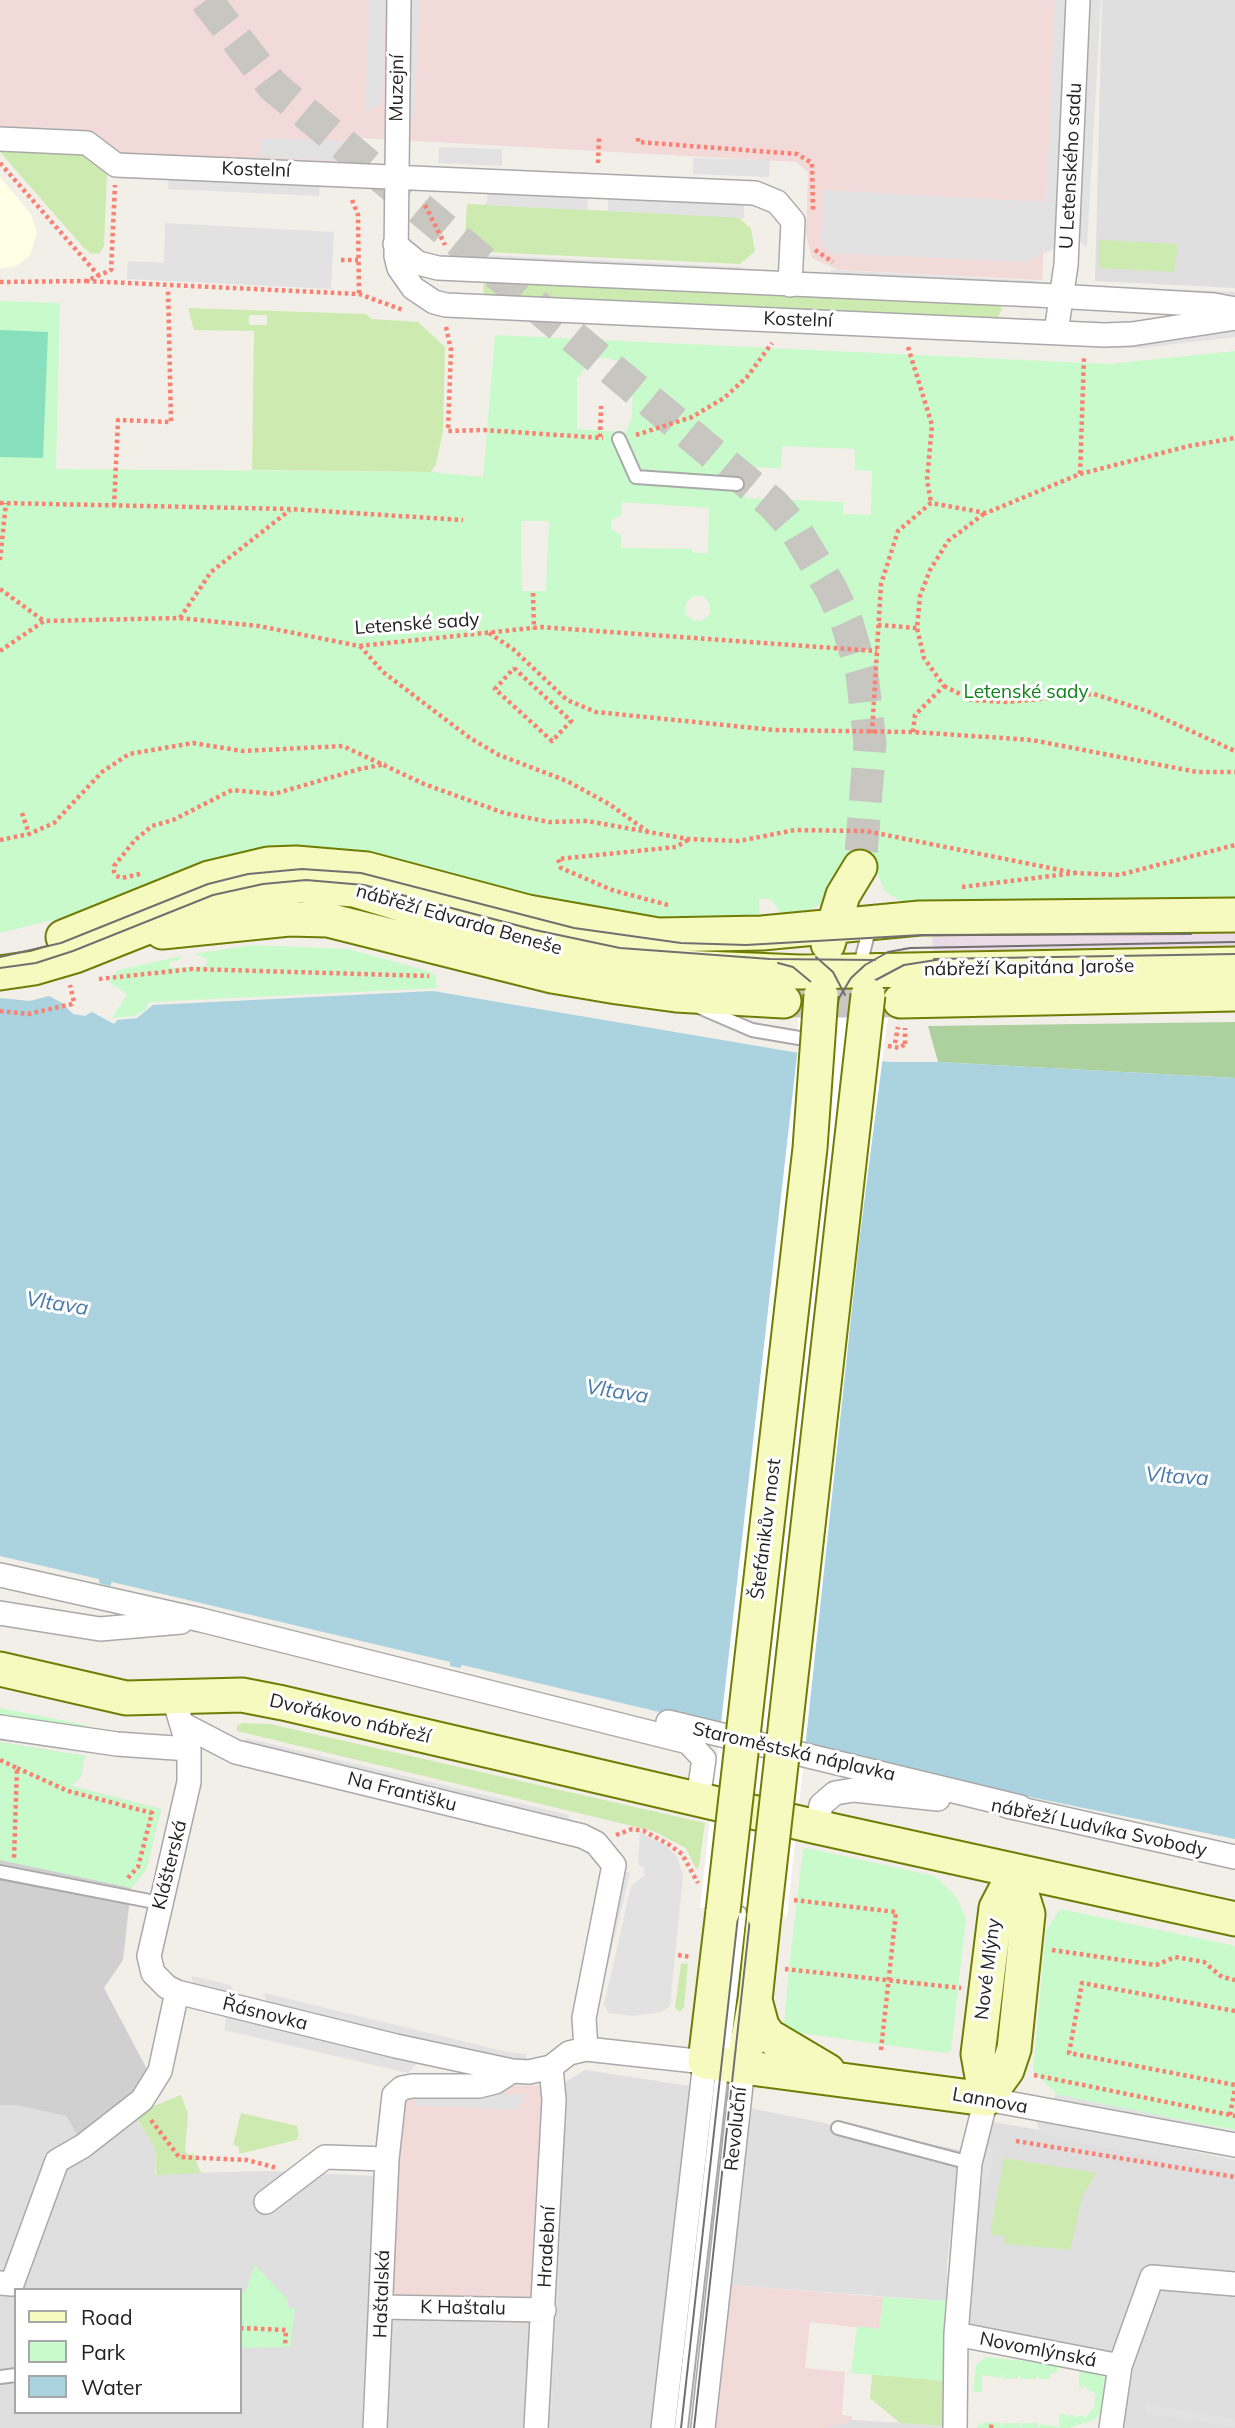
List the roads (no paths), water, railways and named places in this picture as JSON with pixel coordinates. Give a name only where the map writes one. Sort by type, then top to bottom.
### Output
[{"type":"street","name":"Muzejní","points":[[396,177],[399,0]]},
{"type":"street","name":"U Letenského sadu","points":[[1056,332],[1063,296],[1078,0]]},
{"type":"street","name":"Kostelní","points":[[0,139],[87,144],[116,165],[755,193],[778,202],[793,221],[790,285]]},
{"type":"street","name":"Kostelní","points":[[396,177],[395,244],[399,268],[413,288],[423,296],[446,305],[1104,335],[1132,334],[1235,318]]},
{"type":"street","name":"Kostelní","points":[[395,244],[418,263],[438,268],[1063,296],[1214,305],[1235,309]]},
{"type":"street","name":"nábřeží Edvarda Beneše","points":[[0,951],[71,934],[209,878],[268,864],[296,863],[367,869],[528,912],[658,935],[762,933],[833,926]]},
{"type":"street","points":[[860,867],[870,922],[860,992],[833,926],[844,895],[860,867]]},
{"type":"street","name":"nábřeží Edvarda Beneše","points":[[0,973],[34,968],[128,936],[221,898],[267,889],[337,887],[509,937],[601,957],[860,992]]},
{"type":"street","points":[[833,926],[941,918],[1235,915]]},
{"type":"street","points":[[128,936],[278,920],[328,920],[552,976],[676,995],[784,1001]]},
{"type":"street","name":"nábřeží Kapitána Jaroše","points":[[860,992],[1235,964]]},
{"type":"street","points":[[860,992],[1235,994]]},
{"type":"street","name":"Štefánikův most","points":[[726,2065],[755,2000],[744,1913],[810,1148],[860,992]]},
{"type":"street","name":"Štefánikův most","points":[[726,2065],[860,992]]},
{"type":"street","name":"Staroměstská náplavka","points":[[0,1575],[201,1620],[565,1709],[688,1742],[704,1759],[698,1799]]},
{"type":"street","name":"Staroměstská náplavka","points":[[0,1613],[100,1629],[201,1620]]},
{"type":"street","name":"Dvořákovo nábřeží","points":[[0,1669],[179,1712],[216,1696],[242,1695],[698,1799]]},
{"type":"street","name":"Staroměstská náplavka","points":[[565,1709],[633,1714],[1020,1807]]},
{"type":"street","name":"Klášterská","points":[[177,1992],[158,1980],[150,1965],[150,1945],[189,1782],[189,1749],[179,1712]]},
{"type":"street","name":"Na Františku","points":[[179,1712],[236,1752],[582,1836],[596,1843],[614,1865],[584,2018],[586,2049]]},
{"type":"street","points":[[0,1727],[117,1744],[189,1749]]},
{"type":"street","name":"nábřeží Ludvíka Svobody","points":[[817,1827],[824,1801],[835,1793],[854,1790],[1020,1807],[1235,1857]]},
{"type":"street","points":[[698,1799],[1015,1872],[1235,1919]]},
{"type":"street","name":"Nové Mlýny","points":[[955,2428],[956,2334],[970,2163],[986,2099],[978,2054],[996,1908],[1015,1872]]},
{"type":"street","points":[[0,2283],[12,2284],[57,2161],[83,2146],[138,2103],[160,2071],[177,1992]]},
{"type":"street","name":"Řásnovka","points":[[177,1992],[396,2046],[512,2071],[529,2072],[551,2067],[569,2053],[586,2049]]},
{"type":"street","points":[[755,2000],[762,2026],[776,2042],[845,2080]]},
{"type":"street","points":[[586,2049],[726,2065]]},
{"type":"street","name":"Lannova","points":[[726,2065],[986,2099],[1235,2146]]},
{"type":"street","name":"Revoluční","points":[[663,2428],[726,2065]]},
{"type":"street","name":"Revoluční","points":[[703,2428],[726,2065]]},
{"type":"street","name":"Hradební","points":[[536,2428],[554,2100],[551,2067]]},
{"type":"street","name":"Haštalská","points":[[375,2428],[387,2159],[394,2095],[402,2088],[479,2086],[495,2082],[512,2071]]},
{"type":"street","points":[[266,2202],[326,2157],[387,2159]]},
{"type":"street","name":"Novomlýnská","points":[[1111,2428],[1121,2366],[1152,2277],[1235,2284]]},
{"type":"street","name":"K Haštalu","points":[[382,2307],[544,2310]]},
{"type":"street","name":"Novomlýnská","points":[[956,2334],[1121,2366]]},
{"type":"lane","points":[[619,439],[636,477],[737,484]]},
{"type":"lane","points":[[676,995],[752,1030],[799,1038]]},
{"type":"lane","points":[[0,1872],[160,1903]]},
{"type":"lane","points":[[744,1913],[746,1952],[755,2000]]},
{"type":"lane","points":[[681,2428],[726,2065],[746,1952]]},
{"type":"lane","points":[[694,2428],[726,2065]]},
{"type":"lane","points":[[838,2128],[970,2163]]},
{"type":"water","name":"Vltava","points":[[433,991],[793,1052],[891,1062],[938,1062],[1235,1078],[1235,1839],[928,1776],[462,1665],[460,1668],[450,1666],[450,1662],[112,1582],[110,1586],[99,1583],[99,1579],[0,1556],[0,998],[30,1001],[49,996],[62,1003],[73,1014],[85,1016],[92,1012],[114,1024],[117,1020],[137,1018],[153,1005]]},
{"type":"tunnel","points":[[206,0],[272,85],[773,504],[795,529],[831,589],[847,623],[862,674],[870,743],[860,867]]},
{"type":"tunnel","points":[[784,1001],[894,1001]]},
{"type":"tram line","points":[[0,957],[61,943],[208,884],[248,874],[302,869],[361,873],[574,928],[681,943],[746,945],[921,935],[1191,934]]},
{"type":"tram line","points":[[0,968],[36,963],[73,951],[213,895],[263,884],[306,880],[364,885],[535,930],[620,948],[770,959],[875,960]]},
{"type":"tram line","points":[[681,2428],[819,1189],[831,1036],[839,998],[851,978],[865,965],[888,952],[910,948],[1235,942]]},
{"type":"tram line","points":[[934,959],[1235,954]]},
{"type":"tram line","points":[[816,957],[833,972],[845,995]]},
{"type":"tram line","points":[[694,2428],[846,1045],[854,1011],[872,982],[904,965],[942,959]]},
{"type":"tram line","points":[[778,963],[793,967],[817,987],[826,1004],[830,1025]]},
{"type":"park label","name":"Letenské sady","points":[[1026,692]]}]
